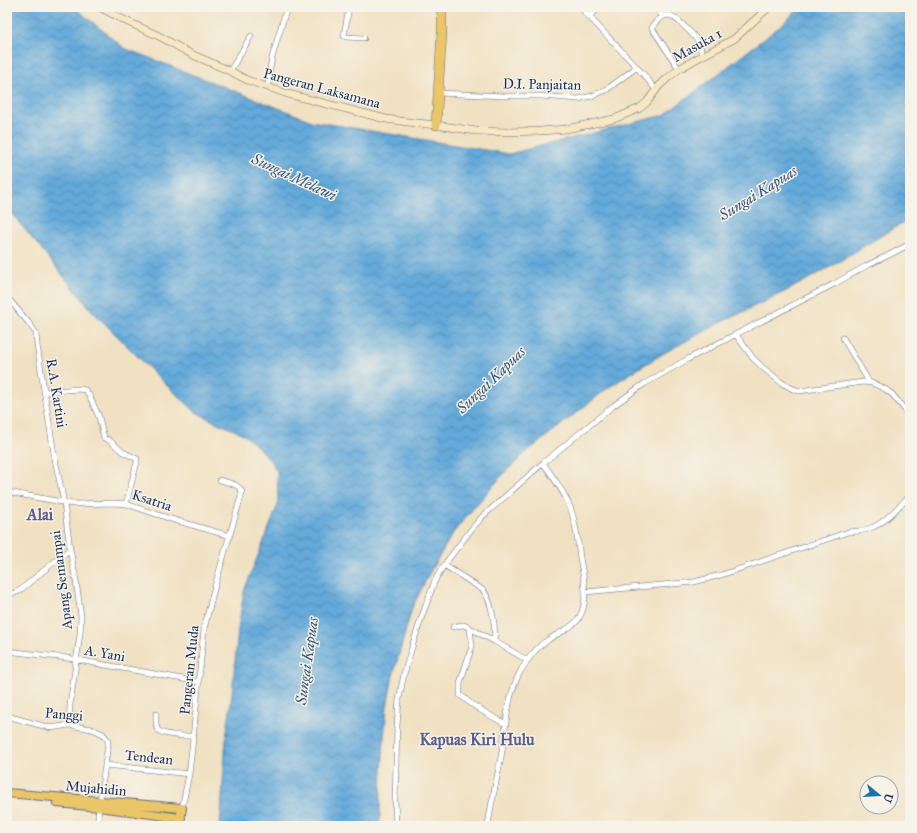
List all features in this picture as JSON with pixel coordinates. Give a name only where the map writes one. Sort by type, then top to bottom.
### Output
[{"type":"highway","points":[[436,125],[442,33],[441,7]]},
{"type":"main road","name":"Mujahidin","points":[[7,793],[99,804],[182,808]]},
{"type":"main road","points":[[7,799],[99,804],[180,822],[182,808]]},
{"type":"street","name":"Pangeran Laksamana","points":[[98,7],[159,36],[191,54],[247,80],[288,94],[386,119],[436,125]]},
{"type":"street","points":[[268,87],[272,54],[287,7]]},
{"type":"street","points":[[349,7],[344,36],[350,38],[364,38]]},
{"type":"street","points":[[580,7],[637,67],[656,90]]},
{"type":"street","points":[[589,17],[600,7]]},
{"type":"street","points":[[654,7],[663,16]]},
{"type":"street","name":"Masuka 1","points":[[436,125],[476,132],[523,132],[566,129],[614,119],[640,108],[648,102],[662,82],[679,69],[740,35],[769,7]]},
{"type":"street","points":[[679,69],[652,28],[653,25],[663,16],[673,16],[696,39],[704,55]]},
{"type":"street","points":[[230,71],[251,36]]},
{"type":"street","name":"D.I. Panjaitan","points":[[438,93],[541,96],[578,99],[592,96],[606,90],[637,67]]},
{"type":"street","points":[[396,826],[395,801],[397,726],[399,699],[404,674],[435,580],[463,539],[482,517],[543,463],[632,392],[688,359],[910,244]]},
{"type":"street","name":"R.A. Kartini","points":[[7,297],[36,333],[54,454],[64,503]]},
{"type":"street","points":[[736,335],[753,358],[762,367],[782,383],[793,389],[800,391],[868,382],[881,386],[892,394],[910,416]]},
{"type":"street","points":[[843,338],[868,382]]},
{"type":"street","points":[[44,392],[78,389],[85,390],[89,395],[99,417],[104,438],[109,440],[123,452],[137,459],[126,504]]},
{"type":"street","points":[[488,826],[508,710],[518,676],[533,652],[546,641],[577,621],[583,610],[585,592],[576,528],[570,508],[562,490],[543,463]]},
{"type":"street","name":"Pangeran Muda","points":[[182,808],[189,774],[194,736],[204,629],[242,498],[242,490],[240,487],[220,480]]},
{"type":"street","name":"Ksatria","points":[[7,492],[73,504],[126,504],[230,536]]},
{"type":"street","points":[[585,592],[700,581],[745,568],[848,532],[875,527],[884,521],[910,496]]},
{"type":"street","name":"Apang Semampai","points":[[64,503],[81,616],[77,660],[70,705],[69,726]]},
{"type":"street","points":[[7,594],[19,591],[70,549]]},
{"type":"street","points":[[444,565],[485,592],[492,612],[494,641]]},
{"type":"street","points":[[453,627],[462,625],[470,628],[527,660]]},
{"type":"street","points":[[470,628],[472,646],[460,683],[460,695],[489,716],[506,724]]},
{"type":"street","name":"A. Yani","points":[[7,651],[67,658],[199,682]]},
{"type":"street","points":[[156,714],[156,726],[158,730],[167,734],[194,736]]},
{"type":"street","name":"Panggi","points":[[7,716],[51,728],[69,726],[92,729],[103,734],[108,740],[106,765]]},
{"type":"street","points":[[97,826],[99,804],[106,765]]},
{"type":"street","name":"Tendean","points":[[106,765],[189,774]]},
{"type":"water","points":[[7,7],[74,7],[124,48],[312,121],[509,154],[664,115],[778,28],[801,7],[910,7],[910,219],[792,288],[714,326],[636,370],[608,388],[528,451],[506,471],[453,533],[430,572],[412,608],[393,676],[387,707],[380,826],[220,826],[226,738],[238,629],[244,591],[278,505],[277,471],[269,459],[254,443],[241,433],[196,412],[163,382],[94,313],[7,208]]},
{"type":"district","name":"Alai","points":[[40,514]]},
{"type":"district","name":"Kapuas Kiri Hulu","points":[[477,739]]},
{"type":"water label","name":"Sungai Melawi","points":[[294,177]]},
{"type":"water label","name":"Sungai Kapuas","points":[[758,193]]},
{"type":"water label","name":"Sungai Kapuas","points":[[491,380]]},
{"type":"water label","name":"Sungai Kapuas","points":[[307,661]]}]
